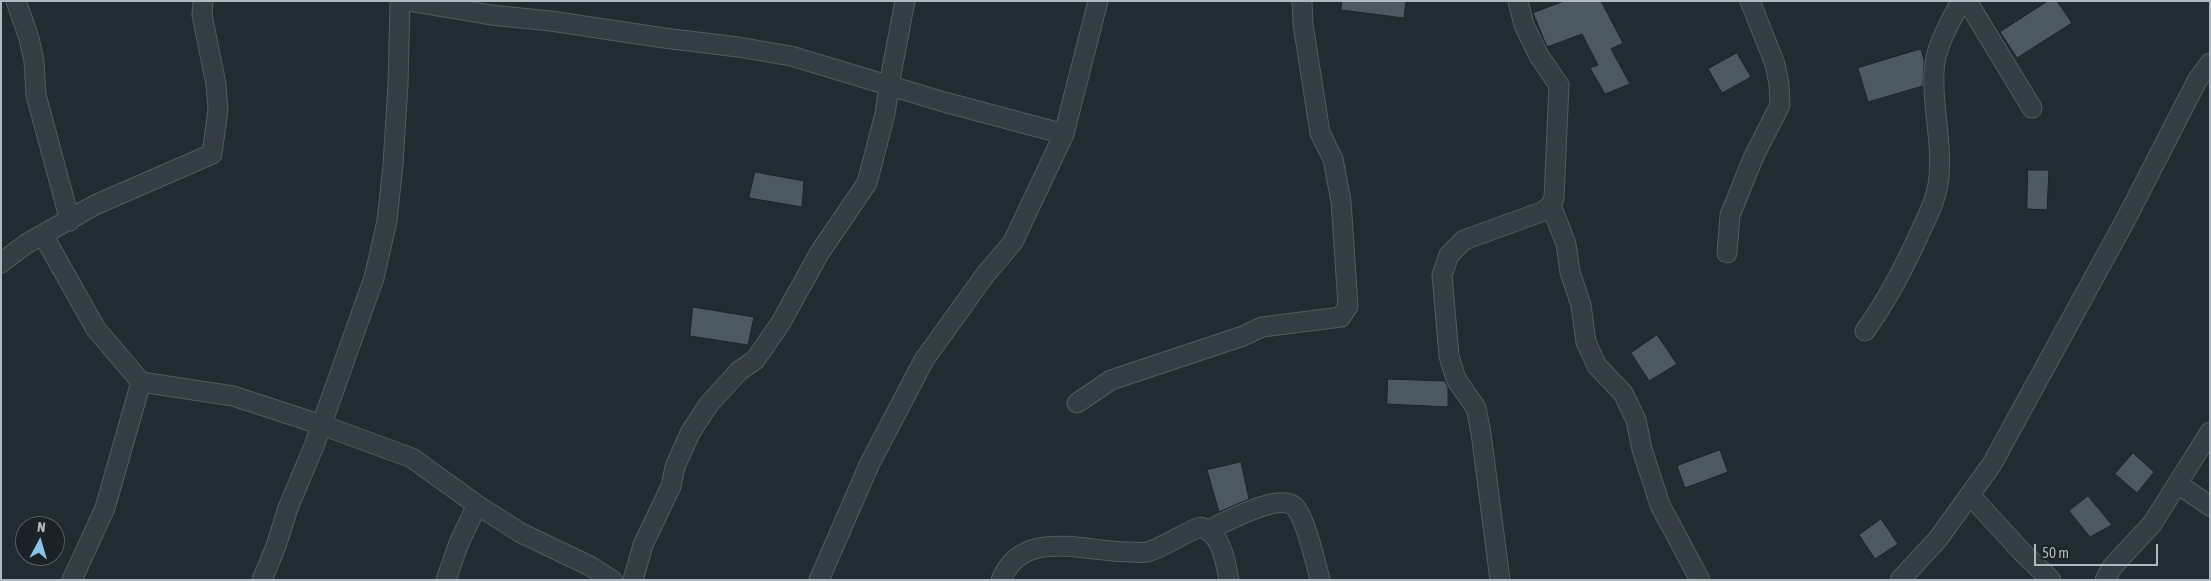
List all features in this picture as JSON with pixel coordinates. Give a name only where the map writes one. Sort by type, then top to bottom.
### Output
[{"type":"street","points":[[16,1],[29,38],[34,61],[39,105],[70,220]]},
{"type":"street","points":[[1,263],[26,244],[95,205],[212,154],[218,110],[216,84],[202,16],[203,1]]},
{"type":"street","points":[[262,580],[322,425],[374,278],[387,220],[398,84],[400,1]]},
{"type":"street","points":[[408,1],[491,15],[551,21],[791,56],[944,102],[1064,134]]},
{"type":"street","points":[[633,580],[643,545],[671,486],[676,466],[690,433],[709,404],[739,371],[756,360],[780,324],[820,252],[867,182],[885,114],[888,85],[906,1]]},
{"type":"street","points":[[819,580],[870,463],[924,360],[985,275],[1014,242],[1064,134],[1098,1]]},
{"type":"street","points":[[1077,403],[1112,380],[1243,336],[1262,327],[1327,320],[1344,314],[1348,306],[1341,201],[1333,159],[1320,133],[1303,24],[1302,1]]},
{"type":"street","points":[[1500,580],[1481,433],[1476,408],[1456,379],[1449,356],[1442,275],[1449,255],[1464,240],[1544,211],[1551,205],[1554,198],[1558,85],[1531,41],[1524,25],[1518,1]]},
{"type":"street","points":[[1727,253],[1730,215],[1754,156],[1780,105],[1776,64],[1750,1]]},
{"type":"street","points":[[1864,331],[1884,304],[1934,203],[1938,186],[1941,153],[1934,71],[1941,40],[1961,1]]},
{"type":"street","points":[[1967,1],[2032,108]]},
{"type":"street","points":[[1900,580],[1938,539],[1992,464],[2126,219],[2198,80],[2210,63]]},
{"type":"street","points":[[1551,205],[1566,244],[1570,272],[1581,305],[1586,342],[1597,366],[1623,393],[1636,420],[1642,449],[1660,505],[1700,580]]},
{"type":"street","points":[[43,235],[96,329],[141,382],[233,396],[322,425],[412,458],[521,533],[590,566],[612,580]]},
{"type":"street","points":[[72,580],[105,508],[141,382]]},
{"type":"street","points":[[2105,580],[2112,567],[2152,524],[2210,432]]},
{"type":"street","points":[[2178,484],[2210,506]]},
{"type":"street","points":[[1970,495],[2021,551],[2051,580]]},
{"type":"street","points":[[1001,580],[1013,559],[1023,552],[1038,546],[1110,552],[1147,552],[1200,527],[1210,529],[1266,505],[1283,503],[1294,506],[1302,518],[1320,580]]},
{"type":"street","points":[[446,580],[459,543],[478,504]]},
{"type":"street","points":[[1210,529],[1220,545],[1229,580]]},
{"type":"building","points":[[1342,1],[1406,1],[1404,18],[1341,10]]},
{"type":"building","points":[[1565,1],[1601,1],[1623,43],[1611,49],[1630,84],[1605,94],[1590,68],[1598,65],[1582,34],[1547,47],[1533,13]]},
{"type":"building","points":[[2048,1],[2057,1],[2072,23],[2017,58],[2000,32]]},
{"type":"building","points":[[1921,49],[1924,60],[1923,86],[1868,102],[1858,68]]},
{"type":"building","points":[[1737,53],[1751,77],[1722,93],[1708,69]]},
{"type":"building","points":[[2028,170],[2049,170],[2047,210],[2027,209]]},
{"type":"building","points":[[755,172],[804,181],[802,207],[749,198]]},
{"type":"building","points":[[693,307],[754,317],[748,345],[690,336]]},
{"type":"building","points":[[1657,335],[1677,364],[1649,381],[1631,353]]},
{"type":"building","points":[[1388,379],[1445,381],[1448,388],[1448,407],[1387,404]]},
{"type":"building","points":[[1720,450],[1728,472],[1685,488],[1677,466]]},
{"type":"building","points":[[2133,453],[2154,472],[2137,493],[2115,474]]},
{"type":"building","points":[[1241,462],[1249,499],[1219,512],[1207,470]]},
{"type":"building","points":[[2088,496],[2112,525],[2090,537],[2069,511]]},
{"type":"building","points":[[1881,519],[1898,544],[1875,559],[1859,535]]}]
